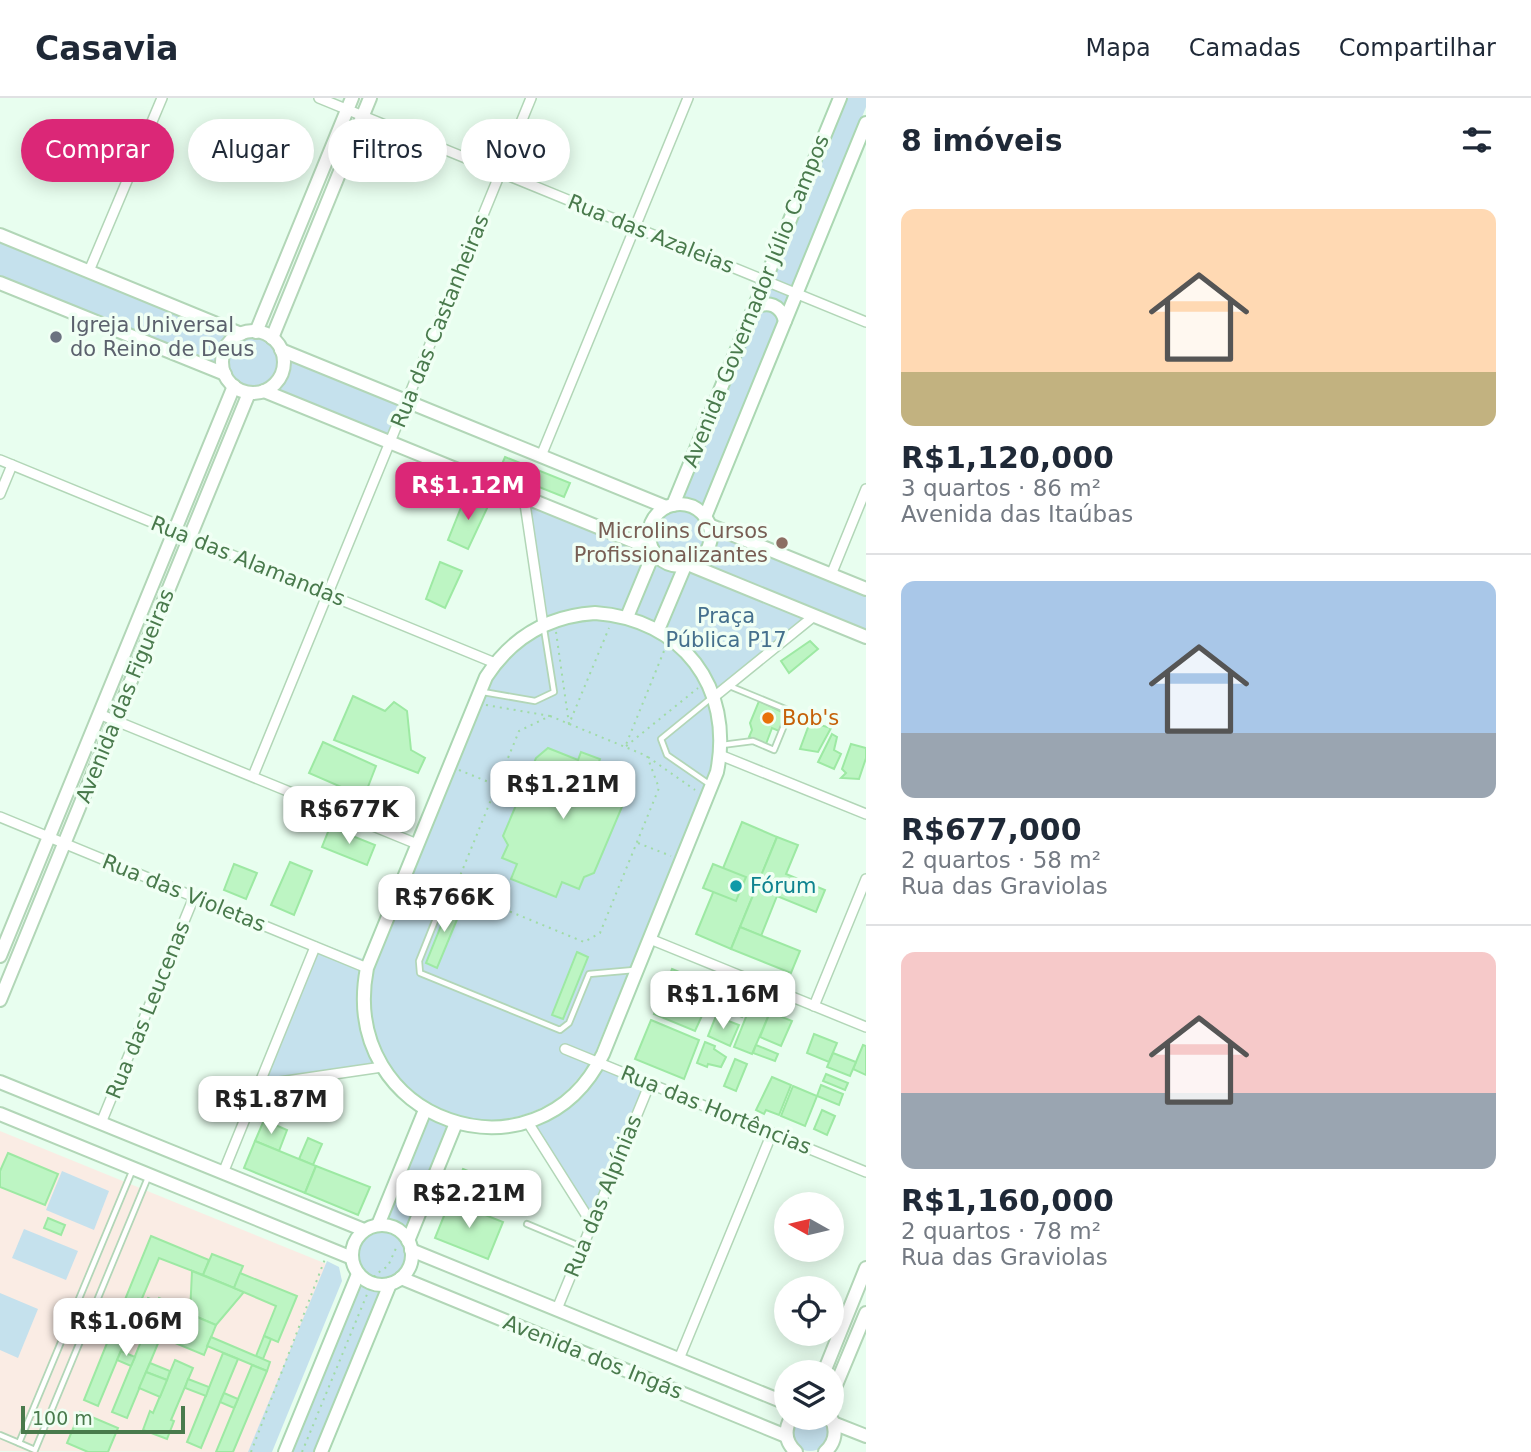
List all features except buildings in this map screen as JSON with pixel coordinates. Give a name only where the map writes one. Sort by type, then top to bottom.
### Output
[{"type":"street","points":[[89,271],[162,98]]},
{"type":"street","name":"Rua das Azaleias","points":[[319,98],[349,104],[363,116],[461,156]]},
{"type":"street","points":[[272,338],[370,98]]},
{"type":"street","name":"Rua das Castanheiras","points":[[522,119],[531,98]]},
{"type":"street","points":[[541,456],[688,98]]},
{"type":"street","name":"Avenida Governador Júlio Campos","points":[[621,616],[653,551],[649,537],[651,525],[657,514],[669,506],[840,98]]},
{"type":"street","points":[[256,332],[349,104]]},
{"type":"street","name":"Avenida Governador Júlio Campos","points":[[664,634],[687,565],[698,560],[706,551],[710,540],[707,521],[866,123]]},
{"type":"street","name":"Rua das Castanheiras","points":[[253,776],[496,182]]},
{"type":"street","name":"Rua das Azaleias","points":[[525,182],[866,322]]},
{"type":"street","points":[[0,235],[242,334]]},
{"type":"street","points":[[0,282],[225,374]]},
{"type":"street","points":[[754,308],[761,304],[773,305],[782,312],[785,321]]},
{"type":"street","points":[[256,332],[272,338],[281,350],[283,360],[276,382],[264,391],[249,393],[234,386],[225,374],[222,364],[226,347],[231,341],[242,334],[256,332]]},
{"type":"street","points":[[281,350],[669,506],[691,506],[707,521],[866,589]]},
{"type":"street","name":"Avenida das Figueiras","points":[[0,956],[234,386]]},
{"type":"street","points":[[264,391],[653,551],[664,562],[676,566],[687,565],[866,637]]},
{"type":"street","name":"Avenida das Figueiras","points":[[0,1000],[249,393]]},
{"type":"street","name":"Rua das Alamandas","points":[[0,460],[495,663]]},
{"type":"street","points":[[0,495],[12,465]]},
{"type":"street","points":[[831,575],[866,489]]},
{"type":"street","points":[[524,497],[549,623]]},
{"type":"street","points":[[579,614],[621,616],[664,634],[690,656],[707,681],[714,696],[720,723],[721,750],[710,792],[598,1062],[578,1089],[552,1110],[527,1121],[489,1127],[456,1123],[425,1110],[400,1090],[382,1067],[373,1049],[364,1017],[367,968],[477,697],[495,663],[519,639],[549,623],[579,614]]},
{"type":"street","points":[[714,696],[814,615]]},
{"type":"street","points":[[99,714],[417,844]]},
{"type":"street","points":[[721,750],[866,814]]},
{"type":"street","name":"Rua das Violetas","points":[[0,817],[367,968]]},
{"type":"street","points":[[814,1006],[866,879]]},
{"type":"street","name":"Rua das Leucenas","points":[[101,1123],[194,897]]},
{"type":"street","points":[[650,939],[866,1027]]},
{"type":"street","points":[[223,1172],[315,947]]},
{"type":"street","name":"Rua das Hortências","points":[[565,1049],[866,1172]]},
{"type":"street","points":[[259,1085],[382,1067]]},
{"type":"street","points":[[0,1082],[364,1230]]},
{"type":"street","name":"Rua das Alpínias","points":[[557,1310],[650,1083]]},
{"type":"street","points":[[378,1225],[425,1110]]},
{"type":"street","points":[[0,1114],[352,1258]]},
{"type":"street","points":[[527,1121],[592,1224]]},
{"type":"street","points":[[321,1452],[396,1281],[410,1264],[410,1245],[456,1123]]},
{"type":"street","points":[[679,1359],[772,1133]]},
{"type":"street","points":[[396,1281],[371,1283],[358,1273],[352,1258],[354,1242],[364,1230],[378,1225],[395,1228],[410,1245]]},
{"type":"street","name":"Avenida dos Ingás","points":[[410,1245],[557,1310],[774,1398]]},
{"type":"street","points":[[829,1360],[866,1268]]},
{"type":"street","points":[[285,1452],[358,1273]]},
{"type":"street","name":"Avenida dos Ingás","points":[[396,1281],[786,1436]]},
{"type":"street","points":[[844,1366],[866,1312]]},
{"type":"street","points":[[844,1426],[866,1436]]},
{"type":"street","points":[[788,1430],[786,1436],[793,1451]]},
{"type":"street","points":[[826,1452],[835,1438],[834,1430]]},
{"type":"lane","points":[[477,697],[535,701],[554,692],[549,623]]},
{"type":"lane","points":[[721,750],[753,741],[774,750],[790,711],[727,685]]},
{"type":"lane","points":[[710,792],[667,755],[661,739],[714,696]]},
{"type":"lane","points":[[405,875],[439,911],[419,961],[420,973],[560,1030],[569,1023],[589,974],[637,970]]},
{"type":"lane","points":[[19,1443],[133,1168]]},
{"type":"lane","points":[[0,1435],[38,1451],[149,1175]]},
{"type":"lane","points":[[527,1224],[582,1247]]},
{"type":"path","points":[[569,724],[621,616]]},
{"type":"path","points":[[549,623],[569,724]]},
{"type":"path","points":[[625,747],[664,634]]},
{"type":"path","points":[[625,747],[707,681]]},
{"type":"path","points":[[477,697],[550,716],[647,756],[710,792]]},
{"type":"path","points":[[550,716],[519,731],[460,876],[465,893],[584,942],[600,933],[659,788],[647,756]]},
{"type":"path","points":[[449,765],[497,785]]},
{"type":"path","points":[[637,842],[682,861]]},
{"type":"path","points":[[251,1452],[329,1248]]},
{"type":"path","points":[[302,1452],[371,1283]]},
{"type":"shaded area","points":[[0,1131],[339,1269],[264,1452],[0,1451]]},
{"type":"green space","points":[[846,98],[866,98],[866,107],[703,506],[683,498]]},
{"type":"green space","points":[[0,242],[226,334],[217,348],[216,364],[0,276]]},
{"type":"green space","points":[[253,338],[270,345],[277,362],[270,379],[253,386],[236,379],[229,362],[236,345]]},
{"type":"green space","points":[[290,360],[401,406],[389,435],[275,389],[287,374]]},
{"type":"green space","name":"Praça Pública P17","points":[[529,506],[646,554],[665,568],[689,571],[805,618],[717,689],[687,645],[668,629],[646,618],[623,610],[599,608],[573,609],[546,616]]},
{"type":"green space","points":[[680,510],[697,518],[705,535],[697,552],[680,560],[663,552],[655,535],[663,518]]},
{"type":"green space","points":[[717,535],[866,596],[866,630],[704,564],[712,554]]},
{"type":"green space","points":[[594,619],[624,624],[650,634],[673,648],[690,667],[703,689],[711,715],[714,742],[711,772],[592,1060],[567,1091],[547,1105],[518,1116],[490,1120],[462,1117],[436,1107],[413,1092],[393,1071],[379,1046],[370,1017],[373,969],[491,680],[512,655],[535,637],[563,625]]},
{"type":"green space","points":[[320,943],[363,959],[357,986],[358,1013],[363,1039],[373,1064],[265,1080]]},
{"type":"green space","points":[[607,1060],[648,1077],[591,1216],[534,1125],[556,1114],[576,1099],[594,1081]]},
{"type":"green space","points":[[428,1118],[448,1127],[406,1228],[387,1219]]},
{"type":"green space","points":[[62,1171],[109,1191],[94,1230],[46,1210]]},
{"type":"green space","points":[[24,1229],[78,1251],[66,1280],[12,1258]]},
{"type":"green space","points":[[382,1231],[399,1238],[406,1255],[399,1272],[382,1279],[365,1272],[358,1255],[365,1238]]},
{"type":"green space","points":[[327,1261],[339,1267],[342,1281],[272,1452],[248,1452]]},
{"type":"green space","points":[[360,1285],[381,1291],[315,1452],[292,1452]]},
{"type":"green space","points":[[0,1293],[38,1309],[18,1358],[0,1350]]},
{"type":"green space","points":[[793,1430],[827,1430],[826,1440],[822,1445],[810,1451],[798,1445],[792,1433]]},
{"type":"place","name":"Igreja Universal do Reino de Deus","points":[[56,337]]},
{"type":"place","name":"Microlins Cursos Profissionalizantes","points":[[782,543]]},
{"type":"place","name":"Bob's","points":[[768,718]]},
{"type":"place","name":"Fórum","points":[[736,886]]}]
